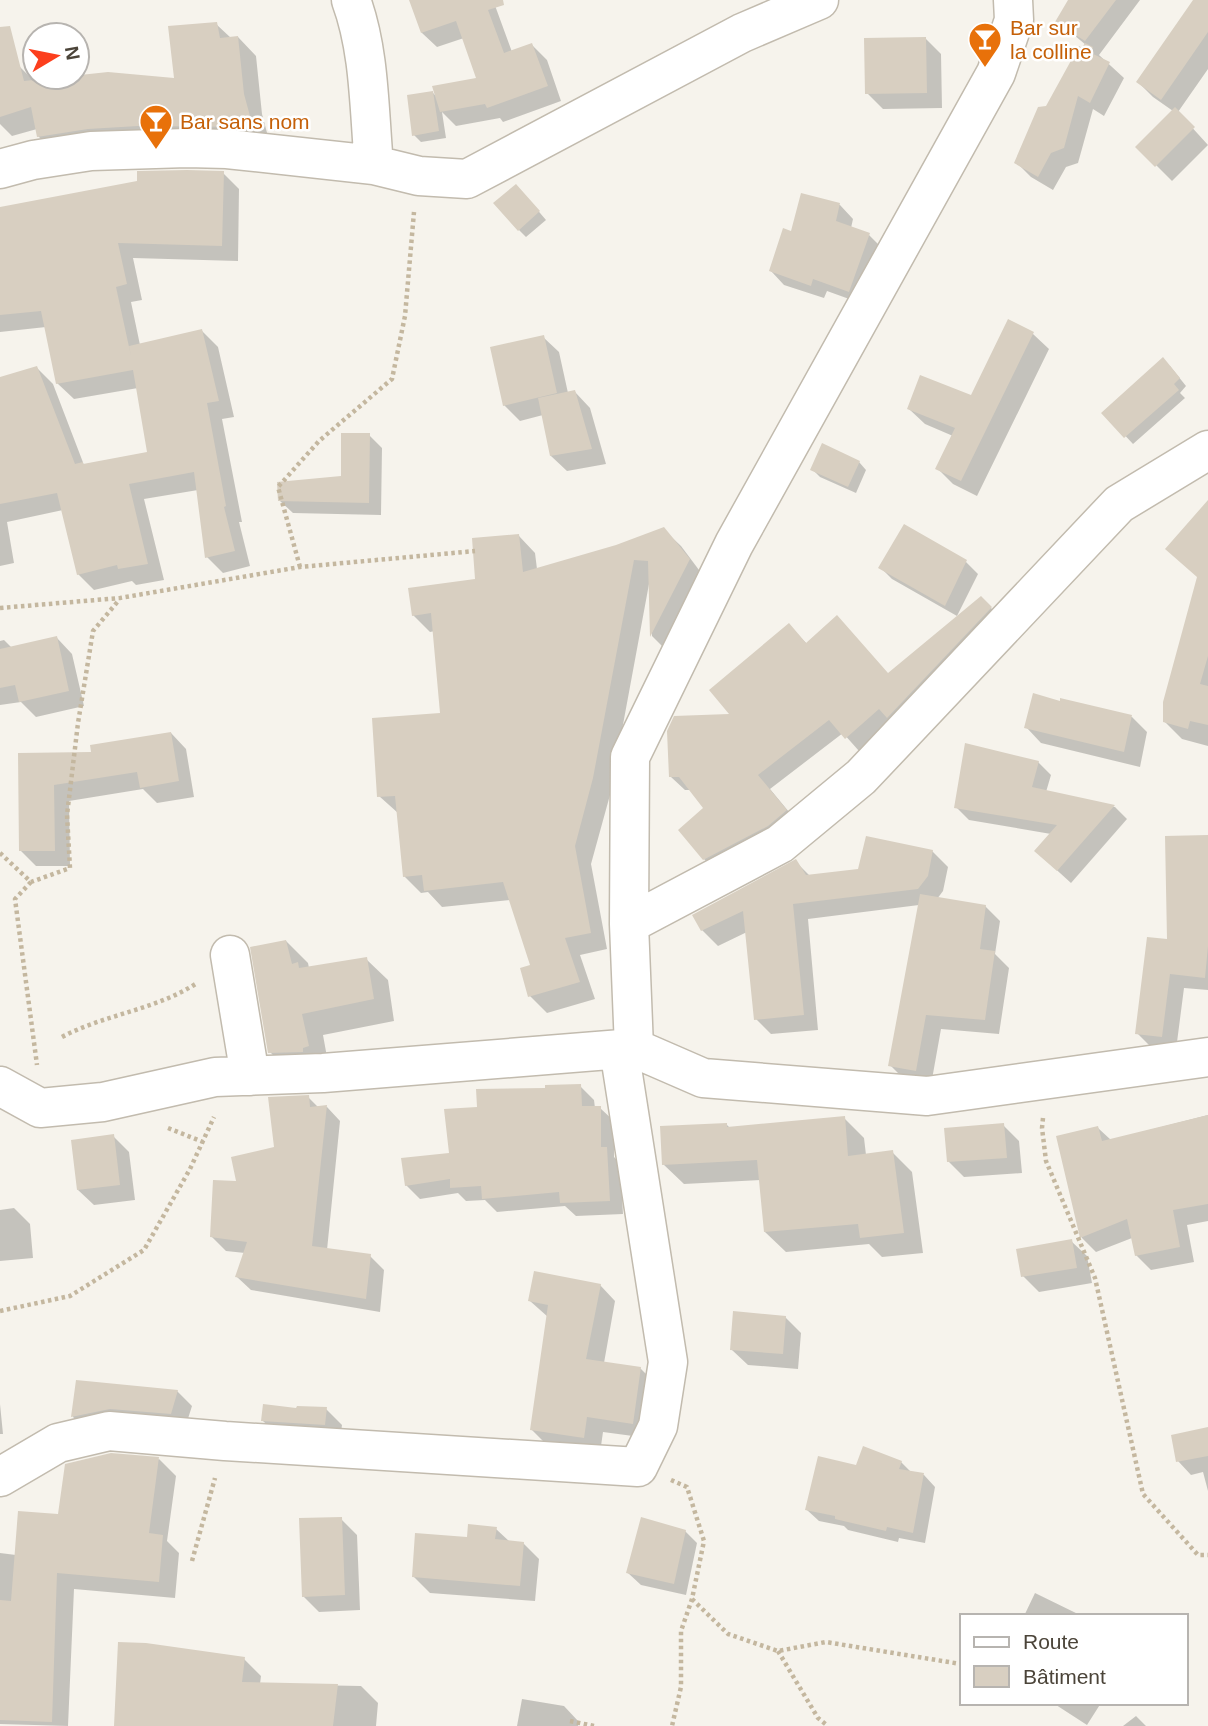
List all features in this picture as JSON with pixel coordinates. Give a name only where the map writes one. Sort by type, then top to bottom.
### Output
[{"type":"street","points":[[351,0],[365,64],[374,165]]},
{"type":"street","points":[[0,169],[33,160],[91,151],[146,148],[228,149],[374,165],[419,176],[467,179],[742,33],[819,0]]},
{"type":"street","points":[[0,1477],[58,1443],[109,1431],[225,1441],[638,1467],[658,1426],[668,1362],[626,1049],[630,757],[734,544],[996,73],[1014,20],[1013,0]]},
{"type":"street","points":[[629,924],[780,844],[861,777],[1119,504],[1208,450]]},
{"type":"street","points":[[230,955],[233,1077]]},
{"type":"street","points":[[0,1086],[40,1108],[103,1102],[233,1077],[323,1073],[626,1049],[702,1078],[927,1096],[1208,1057]]},
{"type":"path","points":[[300,567],[278,487],[319,441],[392,379],[405,316],[419,176]]},
{"type":"path","points":[[0,608],[120,598],[300,567],[475,551]]},
{"type":"path","points":[[40,1108],[36,1048],[15,899],[31,882],[70,868],[66,815],[93,631],[120,598]]},
{"type":"path","points":[[0,853],[31,882]]},
{"type":"path","points":[[62,1037],[180,994],[230,955]]},
{"type":"path","points":[[0,1311],[70,1296],[144,1250],[190,1169],[233,1077]]},
{"type":"path","points":[[1047,1079],[1042,1128],[1046,1161],[1095,1278],[1143,1494],[1198,1555],[1208,1555]]},
{"type":"path","points":[[192,1562],[225,1441]]},
{"type":"path","points":[[638,1467],[687,1487],[704,1541],[692,1599],[681,1631],[681,1687],[672,1726]]},
{"type":"path","points":[[692,1599],[728,1634],[778,1651],[826,1643],[960,1664]]},
{"type":"path","points":[[778,1651],[818,1718],[828,1726]]},
{"type":"path","points":[[570,1721],[594,1726]]},
{"type":"building","points":[[409,0],[503,0],[504,5],[488,10],[504,53],[532,43],[548,86],[487,108],[485,104],[440,112],[432,86],[476,78],[456,21],[421,33]]},
{"type":"building","points":[[1068,0],[1116,0],[1085,41],[1055,22]]},
{"type":"building","points":[[1193,0],[1208,0],[1208,32],[1161,100],[1136,82]]},
{"type":"building","points":[[217,22],[220,38],[238,36],[244,94],[253,127],[138,126],[88,129],[37,137],[31,107],[0,117],[0,27],[10,26],[21,69],[21,91],[91,91],[91,74],[108,72],[174,78],[168,26]]},
{"type":"building","points":[[926,37],[927,93],[865,94],[864,38]]},
{"type":"building","points":[[1085,43],[1093,47],[1091,53],[1110,62],[1090,103],[1078,96],[1064,148],[1051,153],[1038,177],[1014,163],[1038,107],[1046,106],[1079,46],[1082,48]]},
{"type":"building","points":[[433,91],[439,131],[412,136],[407,95]]},
{"type":"building","points":[[1175,107],[1195,127],[1155,167],[1135,147]]},
{"type":"building","points":[[137,171],[224,171],[222,246],[118,243],[127,284],[116,287],[131,356],[129,346],[202,329],[219,401],[207,403],[226,506],[224,507],[235,551],[205,558],[194,472],[129,484],[148,564],[118,569],[117,565],[77,575],[57,493],[0,504],[0,377],[37,366],[75,464],[83,464],[147,452],[133,370],[56,384],[41,311],[0,315],[0,207],[137,181]]},
{"type":"building","points":[[516,184],[540,211],[518,231],[493,203]]},
{"type":"building","points":[[801,193],[840,203],[836,221],[870,233],[849,292],[813,279],[811,286],[769,271],[783,228],[791,231]]},
{"type":"building","points":[[1008,319],[1034,332],[961,481],[935,469],[955,428],[907,409],[920,375],[971,395]]},
{"type":"building","points":[[544,335],[557,393],[503,406],[490,347]]},
{"type":"building","points":[[1163,357],[1180,378],[1174,384],[1179,390],[1124,438],[1101,413]]},
{"type":"building","points":[[575,390],[592,449],[550,456],[538,398]]},
{"type":"building","points":[[341,433],[370,433],[369,503],[278,501],[277,482],[341,476]]},
{"type":"building","points":[[822,443],[860,461],[848,487],[810,470]]},
{"type":"building","points":[[1208,500],[1208,656],[1200,684],[1208,686],[1208,725],[1190,721],[1188,729],[1163,722],[1163,702],[1197,577],[1165,549]]},
{"type":"building","points":[[904,524],[967,560],[945,606],[878,568]]},
{"type":"building","points":[[664,527],[690,559],[650,637],[648,561],[634,560],[593,778],[575,846],[591,933],[565,938],[580,982],[528,997],[520,968],[530,965],[503,882],[424,891],[422,875],[403,877],[395,796],[377,797],[372,718],[440,713],[431,613],[412,616],[408,588],[475,579],[472,538],[519,534],[523,572],[616,545]]},
{"type":"building","points":[[981,596],[992,607],[887,718],[879,709],[845,739],[829,720],[758,775],[787,810],[768,826],[703,860],[678,830],[703,808],[679,777],[669,777],[667,731],[674,716],[729,714],[709,690],[789,623],[806,643],[837,615],[888,673]]},
{"type":"building","points":[[57,636],[69,691],[19,702],[15,685],[0,688],[0,649]]},
{"type":"building","points":[[1033,693],[1132,715],[1124,752],[1024,728]]},
{"type":"building","points":[[171,732],[179,781],[140,788],[137,772],[54,785],[55,851],[19,851],[18,753],[91,752],[90,745]]},
{"type":"building","points":[[965,743],[1039,761],[1032,787],[1115,805],[1057,871],[1034,851],[1057,825],[954,808]]},
{"type":"building","points":[[1208,835],[1208,946],[1205,978],[1170,974],[1162,1037],[1135,1034],[1147,937],[1167,939],[1165,836]]},
{"type":"building","points":[[866,836],[933,850],[928,876],[918,889],[793,904],[804,1015],[754,1020],[743,911],[701,931],[692,915],[796,859],[806,875],[858,869]]},
{"type":"building","points":[[920,894],[986,905],[980,949],[995,951],[985,1020],[926,1015],[916,1071],[888,1066]]},
{"type":"building","points":[[286,940],[292,964],[298,962],[299,968],[367,957],[374,999],[302,1014],[309,1046],[303,1048],[303,1052],[268,1053],[250,947]]},
{"type":"building","points":[[581,1084],[582,1106],[601,1106],[601,1147],[607,1147],[610,1201],[560,1203],[559,1192],[482,1199],[481,1186],[450,1188],[450,1179],[405,1186],[401,1158],[449,1153],[444,1109],[477,1107],[476,1089],[545,1088],[545,1085]]},
{"type":"building","points":[[309,1095],[310,1107],[327,1105],[312,1246],[371,1254],[366,1299],[235,1277],[247,1242],[210,1237],[213,1180],[236,1181],[231,1157],[274,1147],[268,1097]]},
{"type":"building","points":[[1208,1115],[1208,1204],[1173,1210],[1180,1247],[1135,1256],[1127,1219],[1080,1238],[1056,1136],[1098,1126],[1102,1141]]},
{"type":"building","points":[[845,1116],[848,1156],[893,1150],[904,1233],[860,1238],[858,1224],[764,1232],[757,1160],[662,1165],[660,1126],[727,1123],[727,1127]]},
{"type":"building","points":[[1004,1123],[1007,1158],[947,1162],[944,1128]]},
{"type":"building","points":[[114,1134],[120,1185],[77,1190],[71,1140]]},
{"type":"building","points":[[1072,1239],[1077,1268],[1021,1277],[1016,1249]]},
{"type":"building","points":[[534,1271],[601,1284],[586,1359],[641,1367],[633,1424],[587,1417],[584,1438],[530,1430],[548,1305],[528,1301]]},
{"type":"building","points":[[733,1311],[786,1316],[783,1354],[730,1350]]},
{"type":"building","points":[[76,1380],[178,1390],[171,1414],[110,1409],[71,1417]]},
{"type":"building","points":[[263,1404],[296,1408],[327,1407],[325,1425],[261,1421]]},
{"type":"building","points":[[1208,1427],[1208,1456],[1176,1462],[1171,1435]]},
{"type":"building","points":[[863,1446],[902,1461],[899,1469],[924,1473],[913,1533],[887,1527],[886,1531],[805,1510],[818,1456],[856,1465]]},
{"type":"building","points":[[111,1453],[159,1457],[149,1533],[163,1535],[159,1582],[57,1573],[52,1722],[0,1720],[0,1600],[11,1601],[18,1511],[58,1514],[65,1464]]},
{"type":"building","points":[[342,1517],[345,1595],[302,1597],[299,1518]]},
{"type":"building","points":[[641,1517],[686,1530],[674,1584],[626,1573]]},
{"type":"building","points":[[468,1524],[497,1527],[495,1539],[524,1542],[520,1586],[412,1577],[415,1533],[467,1537]]},
{"type":"building","points":[[118,1642],[146,1643],[245,1657],[242,1682],[338,1684],[333,1726],[114,1726]]},
{"type":"place","name":"Bar sur la colline","points":[[985,69]]},
{"type":"place","name":"Bar sans nom","points":[[156,151]]}]
